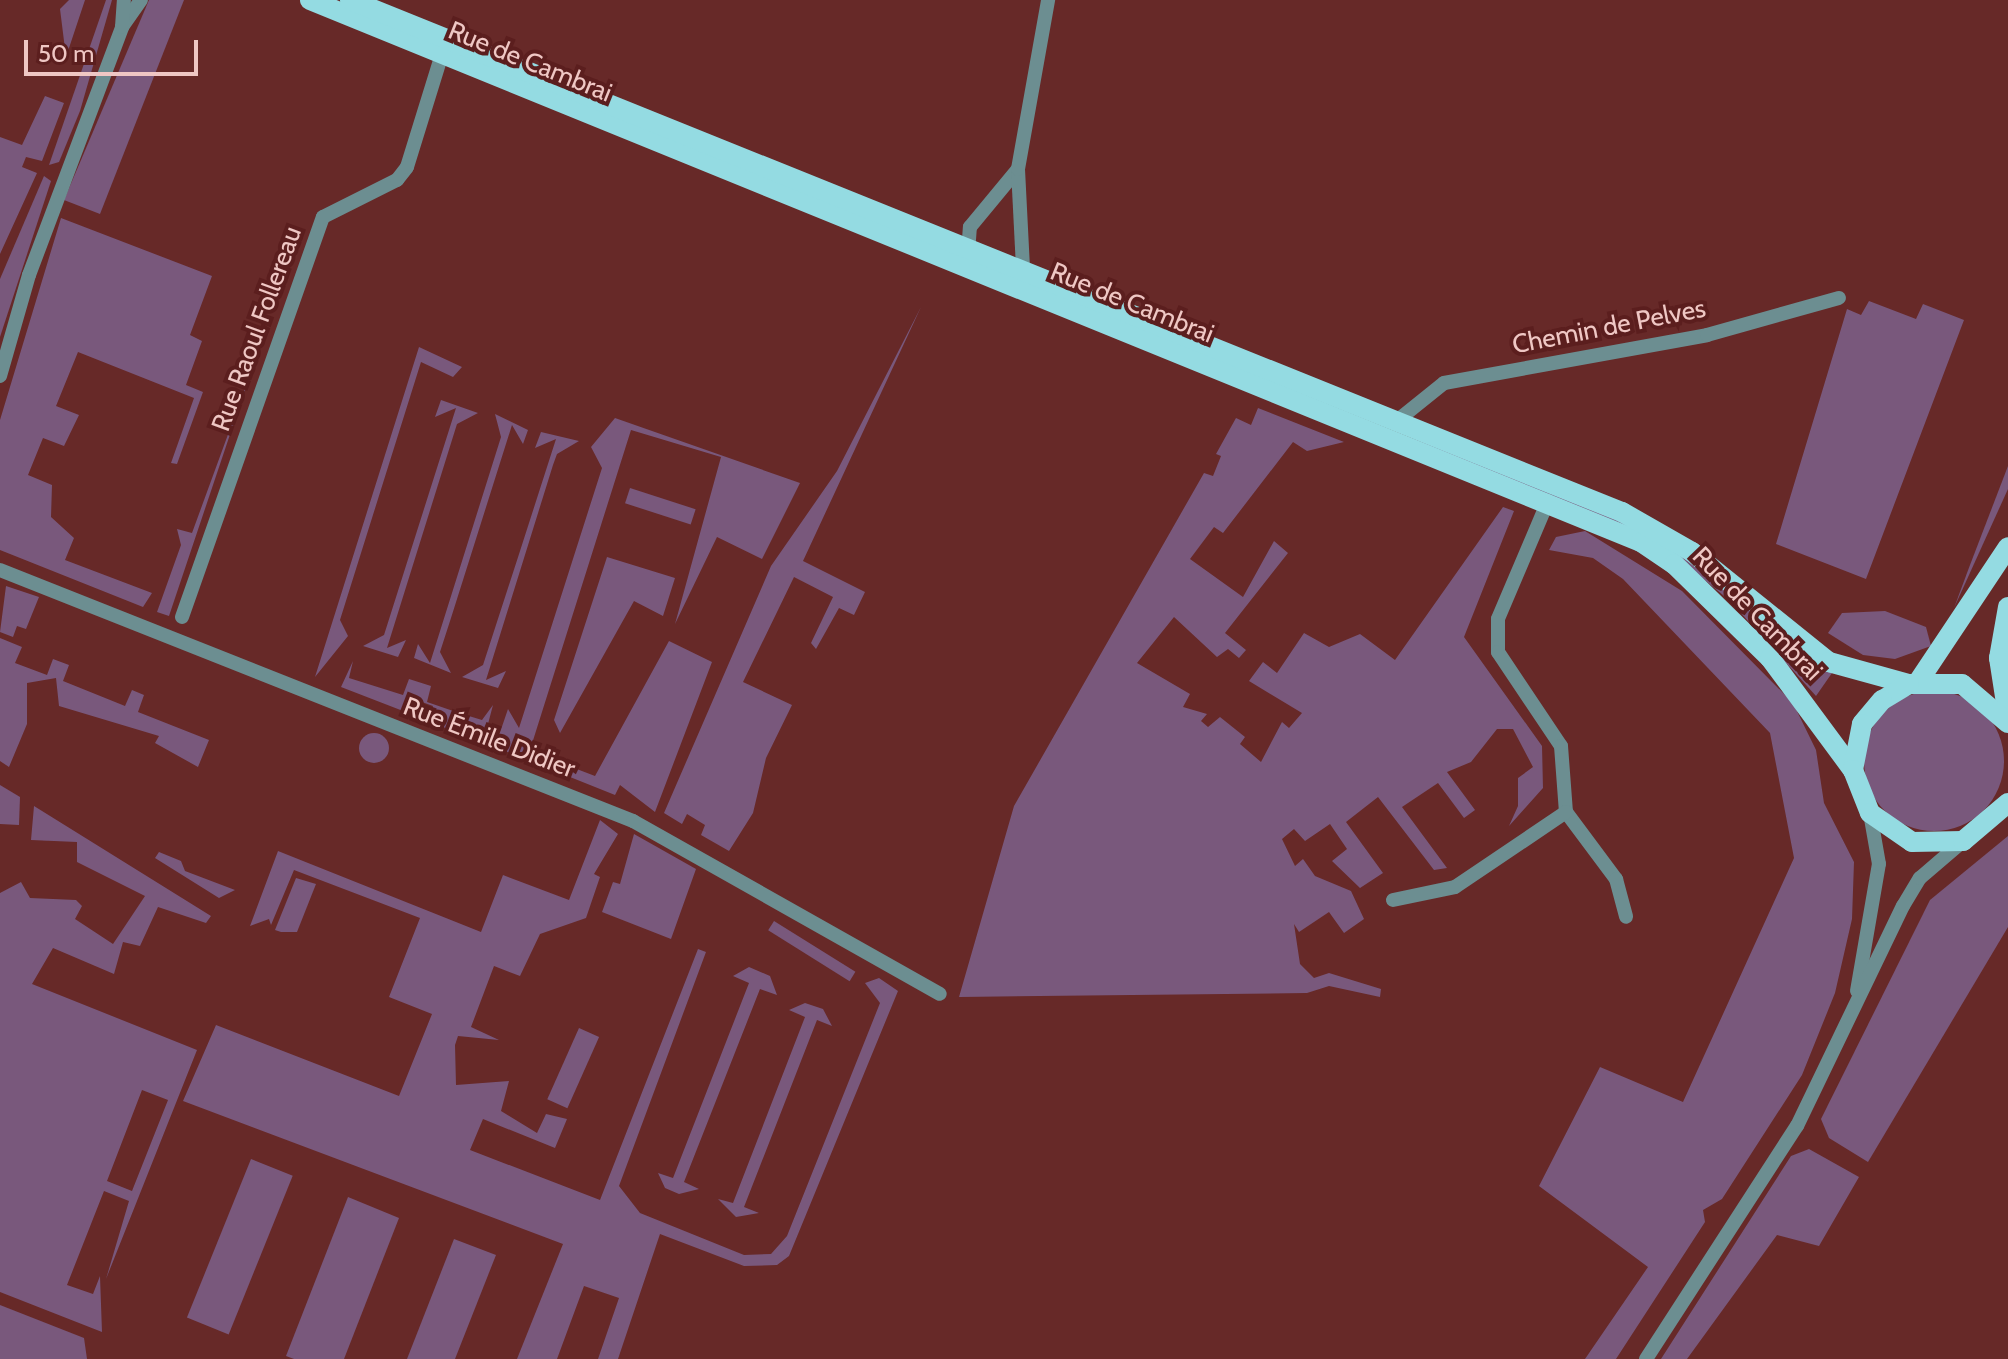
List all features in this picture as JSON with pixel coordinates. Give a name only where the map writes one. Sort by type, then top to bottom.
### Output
[{"type":"main road","name":"Rue de Cambrai","points":[[310,0],[1548,501],[1674,564],[1770,658],[1853,770],[1870,813]]},
{"type":"main road","name":"Rue de Cambrai","points":[[350,0],[1398,420],[1660,531],[1829,662],[1913,683],[1962,684],[2008,723]]},
{"type":"main road","points":[[1853,770],[1862,724],[1882,700],[1913,683],[2008,547]]},
{"type":"main road","points":[[2008,607],[1999,658],[2008,716]]},
{"type":"main road","points":[[1870,813],[1912,842],[1963,841],[2000,820],[2008,803]]},
{"type":"street","points":[[122,27],[124,0]]},
{"type":"street","points":[[0,376],[29,275],[122,27],[141,0]]},
{"type":"street","points":[[1023,268],[1018,169],[1048,0]]},
{"type":"street","name":"Rue Raoul Follereau","points":[[182,617],[323,217],[397,180],[407,167],[442,54]]},
{"type":"street","points":[[982,270],[965,246],[970,227],[1018,169]]},
{"type":"street","name":"Chemin de Pelves","points":[[1398,420],[1444,383],[1707,335],[1839,298]]},
{"type":"street","points":[[1548,501],[1498,619],[1498,652],[1561,746],[1566,812],[1616,879],[1626,917]]},
{"type":"street","name":"Rue Émile Didier","points":[[0,570],[643,826],[940,994]]},
{"type":"street","points":[[1393,900],[1455,887],[1566,812]]},
{"type":"street","points":[[1852,1011],[1879,864],[1870,813]]},
{"type":"street","points":[[1646,1359],[1797,1126],[1920,878],[1963,841]]},
{"type":"shaded area","points":[[69,0],[85,0],[66,57],[60,9]]},
{"type":"shaded area","points":[[106,0],[112,0],[80,111],[59,162],[49,165]]},
{"type":"shaded area","points":[[149,0],[184,0],[100,214],[64,200]]},
{"type":"shaded area","points":[[45,96],[64,103],[42,161],[26,157],[22,167],[37,173],[0,254],[0,137],[22,145]]},
{"type":"shaded area","points":[[44,176],[51,181],[0,337],[0,279]]},
{"type":"shaded area","points":[[61,218],[212,276],[190,335],[202,341],[186,385],[203,392],[177,464],[171,463],[194,398],[78,352],[56,406],[79,415],[64,446],[43,438],[28,475],[52,485],[51,517],[74,538],[65,560],[152,593],[143,607],[0,550],[0,420]]},
{"type":"shaded area","points":[[1869,301],[1916,319],[1923,304],[1964,320],[1866,579],[1776,544],[1847,309],[1861,315]]},
{"type":"shaded area","points":[[921,307],[803,561],[865,592],[854,615],[839,608],[816,649],[811,643],[833,597],[794,577],[743,682],[792,705],[766,758],[753,813],[729,851],[701,835],[705,825],[687,814],[682,824],[664,813],[771,566],[837,471]]},
{"type":"shaded area","points":[[419,347],[462,367],[453,377],[421,362],[340,620],[348,636],[315,677]]},
{"type":"shaded area","points":[[253,366],[169,616],[157,612],[181,545],[177,529],[192,533]]},
{"type":"shaded area","points":[[441,400],[478,413],[457,424],[387,648],[406,640],[398,657],[363,646],[384,635],[456,408],[435,417]]},
{"type":"shaded area","points":[[1258,408],[1344,442],[1307,451],[1293,442],[1223,533],[1214,527],[1190,559],[1243,597],[1274,541],[1288,553],[1225,633],[1246,650],[1239,658],[1228,649],[1217,657],[1174,617],[1137,663],[1190,694],[1183,707],[1207,714],[1201,721],[1208,727],[1220,717],[1245,737],[1240,744],[1261,762],[1282,722],[1289,728],[1302,713],[1249,681],[1263,662],[1277,673],[1304,633],[1329,647],[1360,634],[1395,660],[1503,507],[1514,511],[1464,637],[1542,746],[1543,788],[1509,826],[1518,806],[1518,778],[1533,767],[1513,729],[1497,729],[1471,762],[1447,772],[1475,810],[1464,818],[1438,783],[1402,807],[1447,868],[1434,870],[1378,797],[1346,822],[1383,873],[1360,888],[1332,861],[1347,849],[1330,824],[1305,841],[1294,829],[1282,839],[1295,866],[1303,859],[1315,876],[1351,891],[1364,919],[1344,933],[1329,912],[1299,932],[1294,924],[1300,964],[1314,978],[1329,973],[1381,989],[1380,997],[1329,986],[1307,993],[959,997],[1014,806],[1204,473],[1213,476],[1221,456],[1216,454],[1236,418],[1251,425]]},
{"type":"shaded area","points":[[495,414],[528,430],[523,444],[512,425],[440,652],[451,673],[414,658],[418,644],[430,663],[501,437]]},
{"type":"shaded area","points":[[615,418],[800,483],[762,559],[717,537],[675,624],[721,457],[631,430],[530,750],[520,757],[495,747],[508,709],[519,728],[602,468],[591,447]]},
{"type":"shaded area","points":[[541,432],[579,441],[557,454],[553,465],[486,680],[506,671],[498,688],[462,677],[483,665],[520,551],[556,439],[535,448]]},
{"type":"shaded area","points":[[1409,437],[1604,512],[1676,549],[1832,673],[1816,696],[1729,600],[1673,554]]},
{"type":"shaded area","points":[[2008,466],[2008,489],[1954,608],[1970,565]]},
{"type":"shaded area","points":[[630,488],[696,509],[691,525],[625,503]]},
{"type":"shaded area","points":[[1585,531],[1682,591],[1793,703],[1816,750],[1824,803],[1854,862],[1852,919],[1835,993],[1802,1075],[1722,1199],[1703,1210],[1705,1222],[1616,1359],[1585,1359],[1648,1267],[1539,1186],[1600,1067],[1683,1102],[1794,858],[1770,733],[1623,579],[1593,558],[1549,550],[1556,537]]},
{"type":"shaded area","points":[[607,557],[675,578],[663,616],[634,601],[560,733],[554,720]]},
{"type":"shaded area","points":[[6,586],[39,597],[26,629],[17,626],[13,637],[0,632]]},
{"type":"shaded area","points":[[1885,611],[1926,627],[1931,646],[1895,659],[1863,655],[1828,633],[1842,613]]},
{"type":"shaded area","points":[[0,638],[22,647],[15,663],[47,675],[53,659],[69,665],[63,681],[125,706],[132,690],[144,695],[138,712],[209,740],[198,767],[155,743],[159,736],[59,706],[56,678],[27,683],[27,724],[9,767],[0,761]]},
{"type":"shaded area","points":[[669,641],[712,662],[655,812],[620,785],[615,795],[545,767],[548,758],[595,776]]},
{"type":"shaded area","points":[[353,661],[349,678],[403,695],[409,679],[431,686],[427,702],[459,713],[482,720],[493,705],[483,743],[428,721],[433,706],[422,702],[416,716],[341,687]]},
{"type":"shaded area","points":[[1934,691],[1961,696],[1983,712],[1999,734],[2004,761],[1999,788],[1983,810],[1961,826],[1934,831],[1907,826],[1885,810],[1869,788],[1864,761],[1869,734],[1885,712],[1907,696]]},
{"type":"shaded area","points":[[374,733],[385,737],[389,748],[385,759],[374,763],[363,759],[359,748],[363,737]]},
{"type":"shaded area","points":[[0,785],[20,797],[19,825],[0,824]]},
{"type":"shaded area","points":[[34,806],[211,916],[206,923],[158,907],[140,946],[123,942],[114,974],[53,948],[32,984],[197,1050],[106,1279],[129,1201],[104,1191],[67,1285],[93,1294],[100,1276],[102,1332],[0,1292],[0,893],[21,882],[30,898],[76,900],[82,906],[75,919],[113,944],[145,896],[77,862],[77,842],[31,840]],"holes":[[[142,1090],[168,1100],[132,1191],[107,1181]]]},
{"type":"shaded area","points":[[600,820],[618,834],[594,874],[600,877],[586,918],[540,934],[520,976],[494,966],[471,1027],[499,1040],[458,1036],[455,1045],[456,1085],[509,1081],[501,1111],[537,1133],[546,1114],[567,1119],[555,1148],[483,1119],[470,1150],[600,1200],[698,949],[706,952],[619,1186],[640,1213],[744,1255],[771,1254],[787,1236],[880,1003],[865,983],[879,978],[898,991],[789,1256],[777,1265],[744,1266],[660,1234],[618,1359],[598,1359],[619,1298],[584,1286],[557,1359],[517,1359],[563,1244],[183,1101],[216,1025],[399,1096],[432,1014],[389,997],[420,918],[294,870],[271,925],[269,919],[250,926],[278,851],[481,932],[503,875],[569,900]]},
{"type":"shaded area","points":[[634,834],[696,869],[671,939],[602,912],[613,882],[620,884]]},
{"type":"shaded area","points":[[2008,836],[2008,927],[1868,1162],[1829,1138],[1821,1119],[1930,900]]},
{"type":"shaded area","points":[[159,852],[181,861],[185,871],[235,890],[219,898],[155,858]]},
{"type":"shaded area","points":[[296,878],[316,884],[297,932],[275,930]]},
{"type":"shaded area","points":[[774,921],[855,972],[850,981],[768,930]]},
{"type":"shaded area","points":[[749,967],[770,976],[777,995],[760,989],[684,1182],[699,1189],[679,1194],[665,1188],[658,1173],[673,1178],[749,983],[733,976]]},
{"type":"shaded area","points":[[805,1003],[823,1009],[832,1026],[817,1020],[744,1207],[759,1213],[736,1217],[718,1199],[733,1203],[805,1017],[789,1010]]},
{"type":"shaded area","points":[[579,1028],[599,1037],[567,1108],[547,1099]]},
{"type":"shaded area","points":[[1809,1149],[1859,1177],[1819,1246],[1777,1235],[1687,1359],[1661,1359],[1791,1156]]},
{"type":"shaded area","points":[[251,1159],[293,1176],[229,1334],[187,1318]]},
{"type":"shaded area","points":[[348,1197],[399,1218],[344,1359],[294,1359],[286,1356]]},
{"type":"shaded area","points":[[454,1239],[496,1255],[455,1359],[407,1359]]},
{"type":"shaded area","points":[[0,1305],[84,1338],[87,1359],[0,1359]]}]
